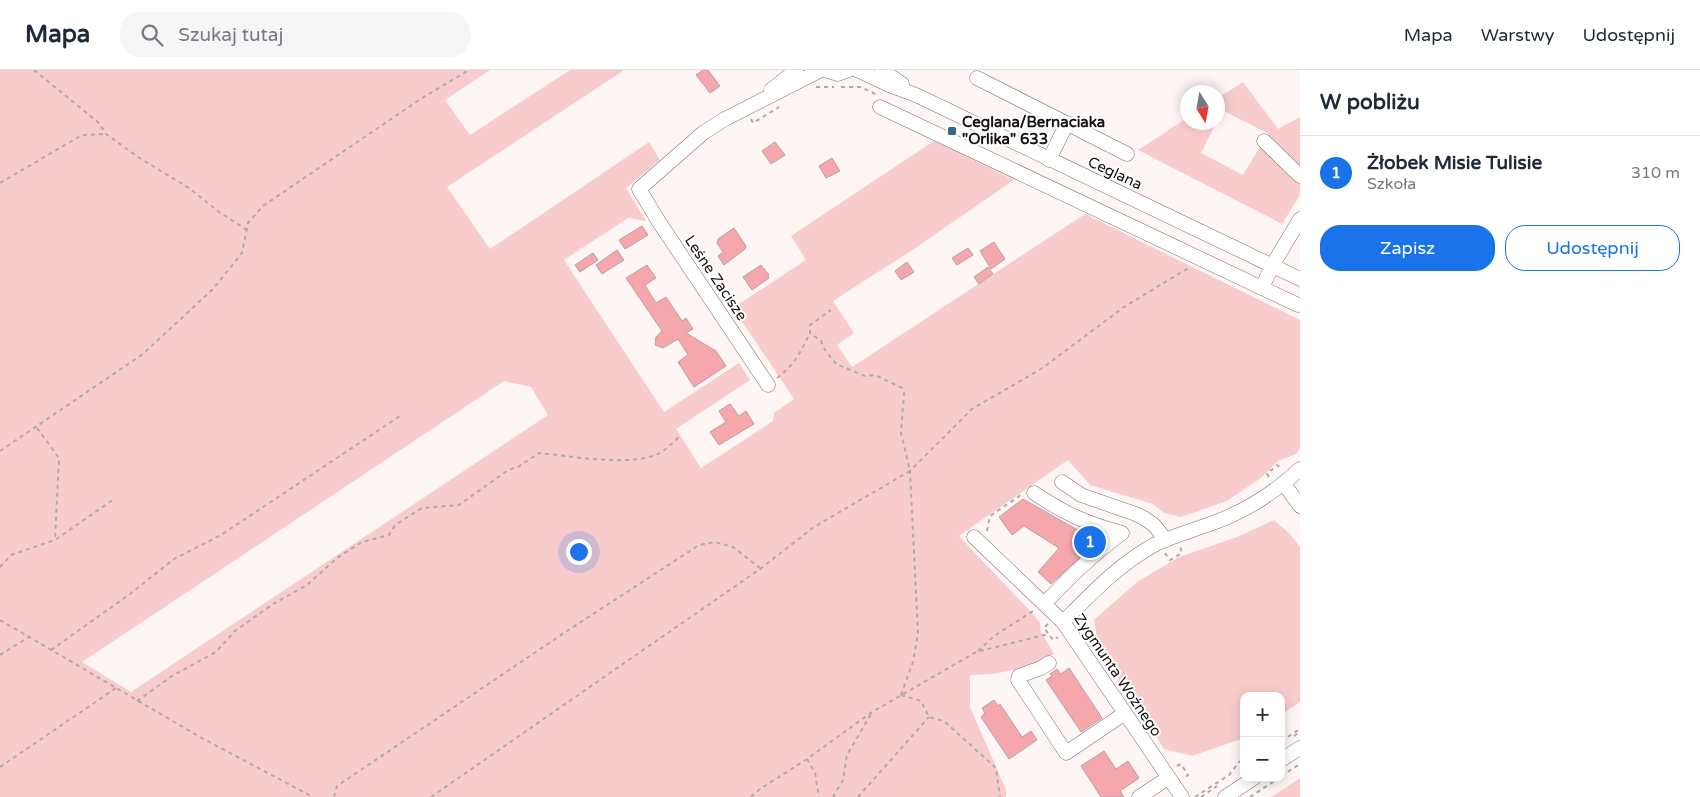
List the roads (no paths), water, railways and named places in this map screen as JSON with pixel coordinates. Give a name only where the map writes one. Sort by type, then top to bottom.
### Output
[{"type":"street","points":[[756,103],[796,70]]},
{"type":"street","points":[[756,103],[821,70]]},
{"type":"street","points":[[825,70],[838,74],[849,70]]},
{"type":"street","name":"Ceglana","points":[[857,70],[916,95],[1300,279]]},
{"type":"street","name":"Ceglana","points":[[882,70],[916,95]]},
{"type":"street","points":[[977,78],[1127,154]]},
{"type":"street","name":"Leśne Zacisze","points":[[756,103],[703,133],[639,189],[664,230],[768,385]]},
{"type":"street","points":[[880,107],[1298,305]]},
{"type":"street","points":[[1049,160],[1067,123]]},
{"type":"street","points":[[1264,142],[1300,176]]},
{"type":"street","points":[[1262,288],[1272,266],[1300,219]]},
{"type":"street","points":[[1063,622],[1115,571],[1134,557],[1164,546],[1240,512],[1262,500],[1284,484],[1300,469]]},
{"type":"street","points":[[1062,482],[1081,495],[1144,518],[1154,525],[1164,546]]},
{"type":"street","points":[[1284,484],[1300,506]]},
{"type":"street","points":[[1034,493],[1060,510],[1082,521],[1122,533],[1079,568],[1041,606]]},
{"type":"street","points":[[1082,521],[1090,498]]},
{"type":"street","name":"Zygmunta Woźnego","points":[[977,540],[1041,606],[1063,622],[1125,713],[1171,773],[1182,797]]},
{"type":"street","points":[[1049,663],[1019,676],[1018,680],[1066,753],[1125,713]]},
{"type":"street","points":[[1285,757],[1300,748]]},
{"type":"street","points":[[1139,797],[1171,773]]},
{"type":"street","points":[[1225,797],[1248,782]]},
{"type":"place","name":"Ceglana/Bernaciaka \"Orlika\" 633","points":[[952,131]]},
{"type":"place","name":"Żłobek Misie Tulisie","points":[[1090,542]]}]
